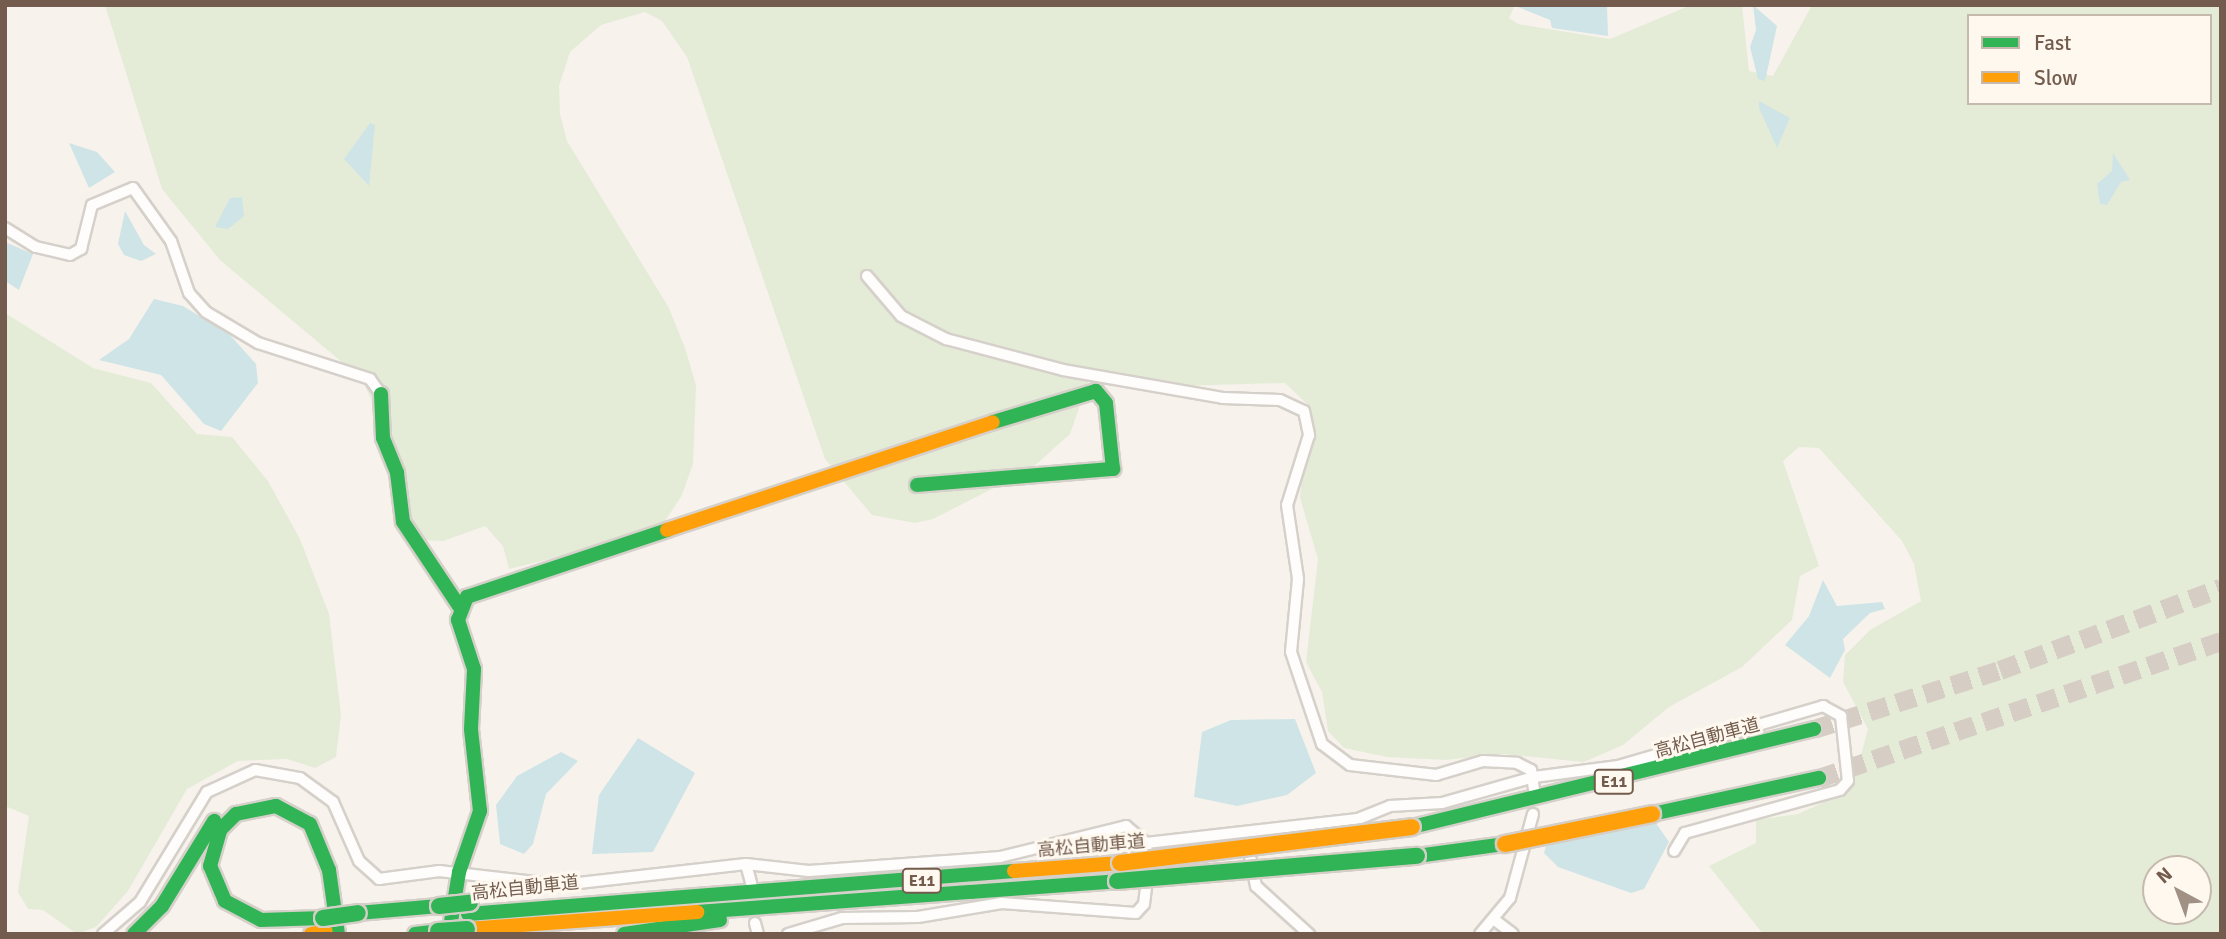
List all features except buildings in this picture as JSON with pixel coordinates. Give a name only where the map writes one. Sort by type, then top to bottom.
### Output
[{"type":"main road","points":[[459,606],[485,589],[1085,391],[1096,391],[1106,403],[1113,469],[917,485]]},
{"type":"main road","points":[[381,394],[383,438],[397,473],[403,522],[459,606],[474,669],[471,729],[480,788],[480,811],[441,922]]},
{"type":"main road","name":"高松自動車道","points":[[468,915],[674,912],[1121,863],[1412,827],[1814,729]]},
{"type":"main road","name":"高松自動車道","points":[[722,907],[870,900],[1417,856],[1505,844],[1819,778]]},
{"type":"main road","points":[[134,934],[162,906],[219,815],[264,794],[304,806],[321,822],[337,863],[355,924]]},
{"type":"main road","points":[[325,929],[329,870],[310,824],[295,813],[256,806],[220,830],[210,866],[225,901],[261,920],[325,929],[355,924],[441,922],[468,915]]},
{"type":"main road","name":"高松自動車道","points":[[415,934],[441,922],[468,915],[569,902],[674,912]]},
{"type":"main road","points":[[624,934],[674,912],[722,907]]},
{"type":"street","points":[[5,228],[36,247],[70,255],[81,249],[92,205],[133,188],[171,241],[189,293],[206,312],[258,343],[370,379],[381,394]]},
{"type":"street","points":[[867,276],[901,316],[946,339],[1063,370],[1223,398],[1280,400],[1304,411],[1309,435],[1287,505],[1298,579],[1291,652],[1322,744],[1350,765],[1436,775],[1501,759],[1534,776]]},
{"type":"street","points":[[103,934],[140,902],[206,792],[255,771],[300,778],[333,802],[368,874],[397,879],[459,872],[561,885],[746,864],[809,871],[1000,857],[1126,826],[1146,843],[1246,835],[1358,819],[1390,806],[1442,803],[1534,776],[1618,766],[1823,706],[1840,716],[1848,781],[1840,790],[1685,833],[1674,850]]},
{"type":"street","points":[[1534,776],[1534,790]]},
{"type":"street","points":[[1480,934],[1496,921],[1510,898],[1533,814]]},
{"type":"street","points":[[1246,835],[1255,886],[1309,934]]},
{"type":"street","points":[[788,934],[842,918],[918,917],[1002,903],[1136,913],[1147,893],[1146,843]]},
{"type":"street","points":[[746,864],[751,883]]},
{"type":"street","points":[[1496,921],[1513,934]]},
{"type":"green space","points":[[105,5],[1515,5],[1509,18],[1518,24],[1610,39],[1691,5],[1742,5],[1749,71],[1773,76],[1812,5],[2221,5],[2221,934],[1763,934],[1709,866],[1756,843],[1756,820],[1798,814],[1835,797],[1856,774],[1868,729],[1843,682],[1845,655],[1870,630],[1921,601],[1914,564],[1902,541],[1819,448],[1799,447],[1783,461],[1819,566],[1800,576],[1792,620],[1742,667],[1669,707],[1623,745],[1584,762],[1503,754],[1445,760],[1387,757],[1344,748],[1328,731],[1322,692],[1306,662],[1318,559],[1300,498],[1308,405],[1285,383],[1178,386],[1089,379],[1070,434],[1031,469],[933,519],[915,523],[872,515],[825,459],[687,57],[662,21],[645,12],[601,25],[570,52],[559,86],[560,114],[567,141],[669,308],[696,385],[693,464],[682,495],[656,535],[629,551],[595,548],[509,569],[503,546],[485,526],[443,541],[422,540],[400,504],[403,473],[362,379],[220,260],[162,189]]},
{"type":"green space","points":[[5,313],[93,368],[151,383],[197,434],[232,437],[268,481],[300,539],[329,614],[341,715],[336,757],[315,768],[287,759],[238,761],[187,789],[128,891],[96,927],[77,934],[43,910],[28,909],[18,892],[29,816],[5,806]]},
{"type":"shaded area","points":[[1513,5],[1607,5],[1608,36],[1552,28],[1550,20]]},
{"type":"shaded area","points":[[1753,5],[1777,26],[1765,81],[1758,79],[1750,47],[1756,30]]},
{"type":"shaded area","points":[[1759,101],[1790,118],[1777,148],[1759,108]]},
{"type":"shaded area","points":[[370,123],[375,125],[369,186],[344,159]]},
{"type":"shaded area","points":[[69,143],[97,152],[115,172],[89,188]]},
{"type":"shaded area","points":[[2113,153],[2130,180],[2121,182],[2107,205],[2100,204],[2097,184],[2112,171]]},
{"type":"shaded area","points":[[242,197],[244,216],[228,229],[215,227],[230,198]]},
{"type":"shaded area","points":[[125,211],[144,245],[156,254],[141,261],[124,255],[118,244]]},
{"type":"shaded area","points":[[5,242],[33,254],[19,290],[5,281]]},
{"type":"shaded area","points":[[154,299],[183,306],[230,335],[256,364],[258,383],[221,431],[204,424],[161,375],[99,360],[129,339]]},
{"type":"shaded area","points":[[1823,580],[1837,606],[1882,602],[1885,609],[1870,613],[1843,639],[1845,650],[1830,678],[1785,645],[1809,616]]},
{"type":"shaded area","points":[[1295,719],[1316,773],[1287,795],[1237,806],[1194,797],[1202,732],[1231,720]]},
{"type":"shaded area","points":[[638,738],[695,773],[653,852],[592,854],[599,795]]},
{"type":"shaded area","points":[[561,752],[578,761],[546,794],[533,844],[524,854],[500,844],[496,805],[517,776]]},
{"type":"shaded area","points":[[1645,807],[1669,842],[1644,889],[1631,893],[1558,867],[1544,853],[1551,827]]},
{"type":"tunnel","points":[[1814,729],[2000,670],[2221,588]]},
{"type":"tunnel","points":[[1819,778],[2221,641]]},
{"type":"traffic: fast","points":[[917,485],[1113,469],[1106,403],[1096,391],[993,422]]},
{"type":"traffic: fast","points":[[381,394],[383,438],[397,473],[403,522],[459,606]]},
{"type":"traffic: fast","points":[[449,934],[459,872],[480,811],[471,729],[474,669],[458,620],[467,597],[667,530]]},
{"type":"traffic: fast","points":[[1412,827],[1814,729]]},
{"type":"traffic: fast","points":[[1652,814],[1819,778]]},
{"type":"traffic: fast","points":[[323,918],[261,920],[225,901],[210,866],[220,830],[236,814],[276,806],[310,824],[329,870],[338,934]]},
{"type":"traffic: fast","points":[[134,934],[162,906],[214,821]]},
{"type":"traffic: fast","points":[[1417,856],[1505,844]]},
{"type":"traffic: fast","points":[[1117,881],[1417,856]]},
{"type":"traffic: fast","points":[[468,914],[1014,871]]},
{"type":"traffic: fast","points":[[697,912],[1117,881]]},
{"type":"traffic: fast","points":[[439,906],[470,903]]},
{"type":"traffic: fast","points":[[358,913],[439,906]]},
{"type":"traffic: fast","points":[[323,918],[358,913]]},
{"type":"traffic: fast","points":[[624,934],[720,920]]},
{"type":"traffic: fast","points":[[438,931],[467,929]]},
{"type":"traffic: fast","points":[[415,934],[438,931]]},
{"type":"traffic: slow","points":[[667,530],[993,422]]},
{"type":"traffic: slow","points":[[1505,844],[1652,814]]},
{"type":"traffic: slow","points":[[1120,863],[1412,827]]},
{"type":"traffic: slow","points":[[1014,871],[1120,863]]},
{"type":"traffic: slow","points":[[467,929],[697,912]]},
{"type":"traffic: slow","points":[[311,934],[326,931]]}]
